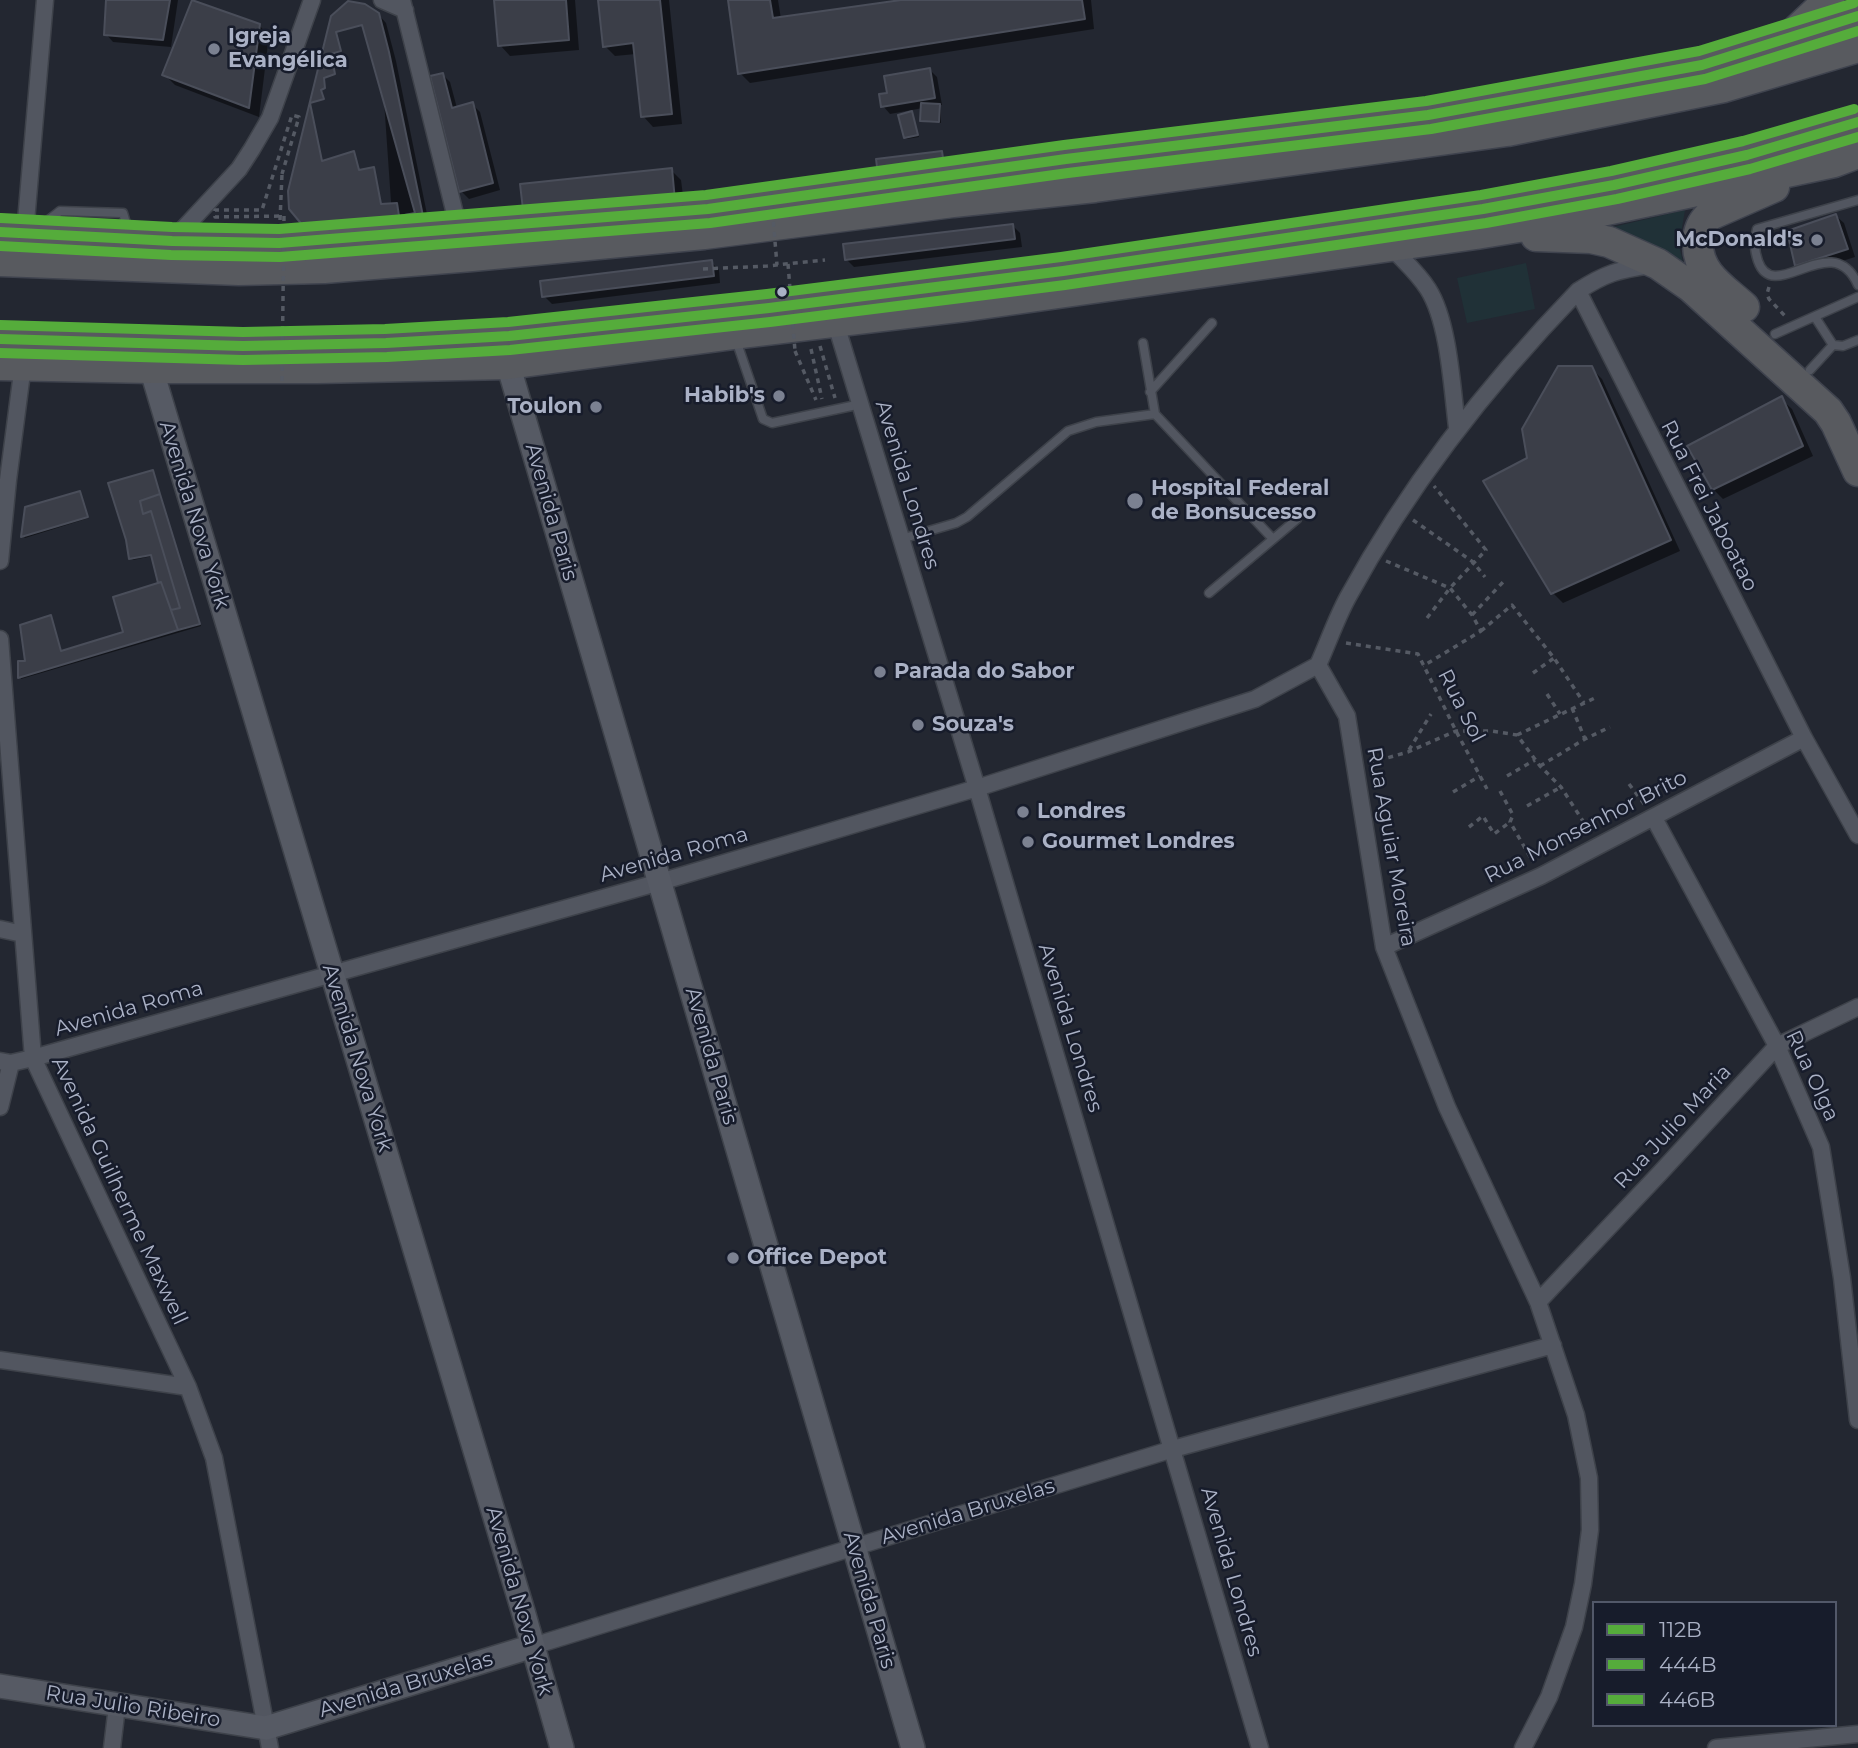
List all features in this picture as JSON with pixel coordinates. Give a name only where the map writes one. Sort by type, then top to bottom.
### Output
[{"type":"highway","points":[[1787,39],[1829,0]]},
{"type":"highway","points":[[0,252],[172,241],[282,230],[459,230],[708,209],[1066,159],[1428,115],[1702,65],[1858,16]]},
{"type":"highway","points":[[0,261],[239,270],[324,268],[704,234],[1109,185],[1507,131],[1724,87],[1858,47]]},
{"type":"highway","points":[[0,339],[243,346],[386,342],[509,336],[734,312],[1063,271],[1483,209],[1615,185],[1747,155],[1858,122]]},
{"type":"highway","points":[[8,363],[150,368],[508,364],[965,306],[1476,234],[1549,222],[1846,157]]},
{"type":"highway","points":[[1846,157],[1710,215],[1703,221],[1698,233],[1699,261],[1706,273],[1785,330],[1810,370],[1858,434]]},
{"type":"highway","points":[[19,233],[172,241]]},
{"type":"highway","points":[[1476,234],[1591,239],[1631,250],[1658,264],[1691,287],[1828,411],[1858,471]]},
{"type":"main road","name":"Avenida Paris","points":[[508,364],[913,1748]]},
{"type":"main road","name":"Avenida Nova York","points":[[150,368],[562,1748]]},
{"type":"main road","name":"Avenida Bruxelas","points":[[268,1738],[533,1646]]},
{"type":"main road","name":"Rua Julio Ribeiro","points":[[0,1686],[117,1706],[268,1738]]},
{"type":"street","points":[[19,233],[45,0]]},
{"type":"street","points":[[382,0],[403,5],[459,230]]},
{"type":"street","points":[[172,241],[239,169],[252,149],[270,118],[315,1]]},
{"type":"street","points":[[1391,247],[1420,278],[1436,306],[1446,345],[1457,427]]},
{"type":"street","points":[[1318,665],[1346,600],[1424,474],[1457,427],[1578,291],[1616,271],[1658,264]]},
{"type":"street","name":"Rua Frei Jaboatao","points":[[1578,291],[1804,738],[1858,835]]},
{"type":"street","name":"Avenida Londres","points":[[835,321],[977,788],[1261,1748]]},
{"type":"street","points":[[0,561],[8,363]]},
{"type":"street","name":"Avenida Guilherme Maxwell","points":[[0,639],[33,1058],[188,1387],[214,1458],[268,1738]]},
{"type":"street","name":"Avenida Roma","points":[[5,1062],[33,1058],[660,882],[977,788],[1255,699],[1318,665]]},
{"type":"street","name":"Rua Aguiar Moreira","points":[[1318,665],[1347,716],[1384,947],[1447,1107],[1538,1302],[1576,1415],[1589,1478],[1590,1530],[1583,1584],[1571,1638],[1549,1697],[1523,1748]]},
{"type":"street","name":"Rua Monsenhor Brito","points":[[1384,947],[1541,876],[1804,738]]},
{"type":"street","name":"Rua Olga","points":[[1654,818],[1777,1046],[1821,1147],[1850,1277],[1858,1420]]},
{"type":"street","points":[[0,929],[23,934]]},
{"type":"street","name":"Rua Julio Maria","points":[[1538,1302],[1777,1046],[1858,1007]]},
{"type":"street","points":[[0,1107],[5,1062]]},
{"type":"street","name":"Avenida Bruxelas","points":[[533,1646],[1173,1449],[1553,1345]]},
{"type":"street","points":[[0,1360],[188,1387]]},
{"type":"street","points":[[112,1748],[117,1706]]},
{"type":"street","points":[[1716,1748],[1858,1734]]},
{"type":"lane","points":[[1858,200],[1757,229],[1754,243],[1759,264],[1764,272],[1776,276],[1830,262],[1849,268],[1858,285]]},
{"type":"lane","points":[[1785,330],[1858,297]]},
{"type":"lane","points":[[1815,317],[1833,345]]},
{"type":"lane","points":[[1150,392],[1212,323]]},
{"type":"lane","points":[[734,334],[763,419],[767,422],[772,424],[859,398]]},
{"type":"lane","points":[[1833,345],[1843,346],[1858,340]]},
{"type":"lane","points":[[1143,343],[1155,414],[1273,539]]},
{"type":"lane","points":[[1810,370],[1833,345]]},
{"type":"lane","points":[[901,539],[956,523],[967,517],[1068,431],[1096,422],[1155,414]]},
{"type":"lane","points":[[1209,593],[1297,519]]},
{"type":"path","points":[[282,230],[215,218],[215,210],[262,210],[292,115],[299,117],[282,174],[282,230],[282,381]]},
{"type":"path","points":[[770,182],[777,265]]},
{"type":"path","points":[[703,270],[825,260]]},
{"type":"path","points":[[788,264],[795,351],[818,405],[823,403],[811,347],[820,345],[834,398],[859,398]]},
{"type":"path","points":[[1776,276],[1767,294],[1785,330]]},
{"type":"path","points":[[1424,474],[1486,550],[1450,588],[1427,618]]},
{"type":"path","points":[[1401,511],[1473,562],[1486,577]]},
{"type":"path","points":[[1373,555],[1450,588],[1481,631]]},
{"type":"path","points":[[1472,615],[1505,580]]},
{"type":"path","points":[[1423,666],[1481,631],[1512,605],[1554,658],[1584,703]]},
{"type":"path","name":"Rua Sol","points":[[1329,640],[1418,654],[1487,789]]},
{"type":"path","points":[[1533,673],[1554,658]]},
{"type":"path","points":[[1547,694],[1560,715]]},
{"type":"path","points":[[1357,766],[1408,752],[1456,732],[1491,731],[1517,735],[1597,697]]},
{"type":"path","points":[[1573,708],[1585,739]]},
{"type":"path","points":[[1408,752],[1432,714]]},
{"type":"path","points":[[1540,766],[1610,727]]},
{"type":"path","points":[[1517,735],[1540,766],[1561,787],[1598,845]]},
{"type":"path","points":[[1507,776],[1535,760]]},
{"type":"path","points":[[1453,792],[1480,776]]},
{"type":"path","name":"Rua Monsenhor Brito","points":[[1629,783],[1645,804]]},
{"type":"path","points":[[1527,806],[1561,787]]},
{"type":"path","points":[[1469,827],[1483,816],[1494,834],[1510,822],[1513,815],[1500,791]]},
{"type":"path","points":[[1500,807],[1507,803]]},
{"type":"path","points":[[1510,822],[1541,876]]},
{"type":"shaded area","points":[[1685,210],[1679,245],[1683,262],[1613,227]]},
{"type":"shaded area","points":[[1526,263],[1535,309],[1467,323],[1457,278]]},
{"type":"building","points":[[106,0],[170,0],[163,40],[104,35]]},
{"type":"building","name":"Igreja Evangélica","points":[[192,0],[260,24],[249,108],[162,75]]},
{"type":"building","points":[[494,0],[566,0],[569,40],[498,46]]},
{"type":"building","points":[[598,0],[660,0],[672,114],[641,117],[633,43],[603,47]]},
{"type":"building","points":[[728,0],[770,0],[773,18],[901,0],[1082,0],[1085,19],[738,74]]},
{"type":"building","points":[[348,1],[365,4],[379,13],[423,216],[385,224],[304,227],[289,209],[288,191],[331,16]]},
{"type":"building","points":[[362,25],[415,213],[399,216],[397,203],[381,204],[374,167],[359,170],[354,151],[322,161],[310,103],[324,99],[321,90],[325,88],[324,78],[335,74],[331,54],[341,51],[336,32]]},
{"type":"building","points":[[930,68],[935,98],[881,107],[879,94],[887,93],[884,76]]},
{"type":"building","points":[[443,73],[452,108],[473,102],[493,183],[459,192],[430,76]]},
{"type":"building","points":[[921,103],[940,104],[939,122],[920,121]]},
{"type":"building","points":[[912,111],[918,135],[904,138],[898,115]]},
{"type":"building","points":[[942,151],[944,166],[878,175],[876,159]]},
{"type":"building","points":[[672,168],[675,201],[524,218],[520,184]]},
{"type":"building","name":"McDonald's","points":[[1836,214],[1848,249],[1795,266],[1787,231]]},
{"type":"building","points":[[1013,224],[1015,239],[845,260],[843,244]]},
{"type":"building","points":[[712,260],[714,276],[542,297],[540,281]]},
{"type":"building","points":[[1558,366],[1592,366],[1671,540],[1551,594],[1483,481],[1527,458],[1522,429]]},
{"type":"building","points":[[1782,396],[1803,446],[1712,490],[1687,446]]},
{"type":"building","points":[[153,470],[160,494],[140,501],[143,514],[151,511],[180,608],[171,610],[161,582],[158,583],[151,555],[129,559],[126,540],[108,483]]},
{"type":"building","points":[[80,491],[88,517],[21,537],[25,507]]},
{"type":"building","points":[[160,494],[200,624],[178,630],[171,610],[180,608],[151,511],[143,514],[140,501]]},
{"type":"building","points":[[161,582],[178,630],[18,678],[18,661],[25,661],[20,625],[51,615],[61,651],[123,632],[113,597]]},
{"type":"transit line","name":"446B","points":[[1,218],[172,227],[279,229],[706,195],[1064,145],[1426,101],[1699,51],[1854,3]]},
{"type":"transit line","name":"112B","points":[[0,232],[172,241],[279,243],[708,209],[1066,159],[1428,115],[1702,65],[1858,16]]},
{"type":"transit line","name":"444B","points":[[0,246],[171,255],[280,257],[710,223],[1068,173],[1431,129],[1705,79],[1858,31]]},
{"type":"transit line","name":"446B","points":[[0,325],[243,332],[385,329],[508,322],[767,294],[1061,257],[1481,195],[1611,171],[1743,141],[1854,109]]},
{"type":"transit line","name":"112B","points":[[0,339],[243,346],[386,343],[509,336],[769,308],[1063,271],[1483,209],[1614,185],[1747,155],[1858,122]]},
{"type":"transit line","name":"444B","points":[[0,353],[243,360],[387,357],[510,350],[770,322],[1065,285],[1486,223],[1617,199],[1750,169],[1858,137]]},
{"type":"place","name":"Igreja Evangélica","points":[[214,49]]},
{"type":"place","name":"McDonald's","points":[[1817,240]]},
{"type":"place","name":"Habib's","points":[[779,396]]},
{"type":"place","name":"Toulon","points":[[596,407]]},
{"type":"place","name":"Hospital Federal de Bonsucesso","points":[[1135,501]]},
{"type":"place","name":"Parada do Sabor","points":[[880,672]]},
{"type":"place","name":"Souza's","points":[[918,725]]},
{"type":"place","name":"Londres","points":[[1023,812]]},
{"type":"place","name":"Gourmet Londres","points":[[1028,842]]},
{"type":"place","name":"Office Depot","points":[[733,1258]]}]
